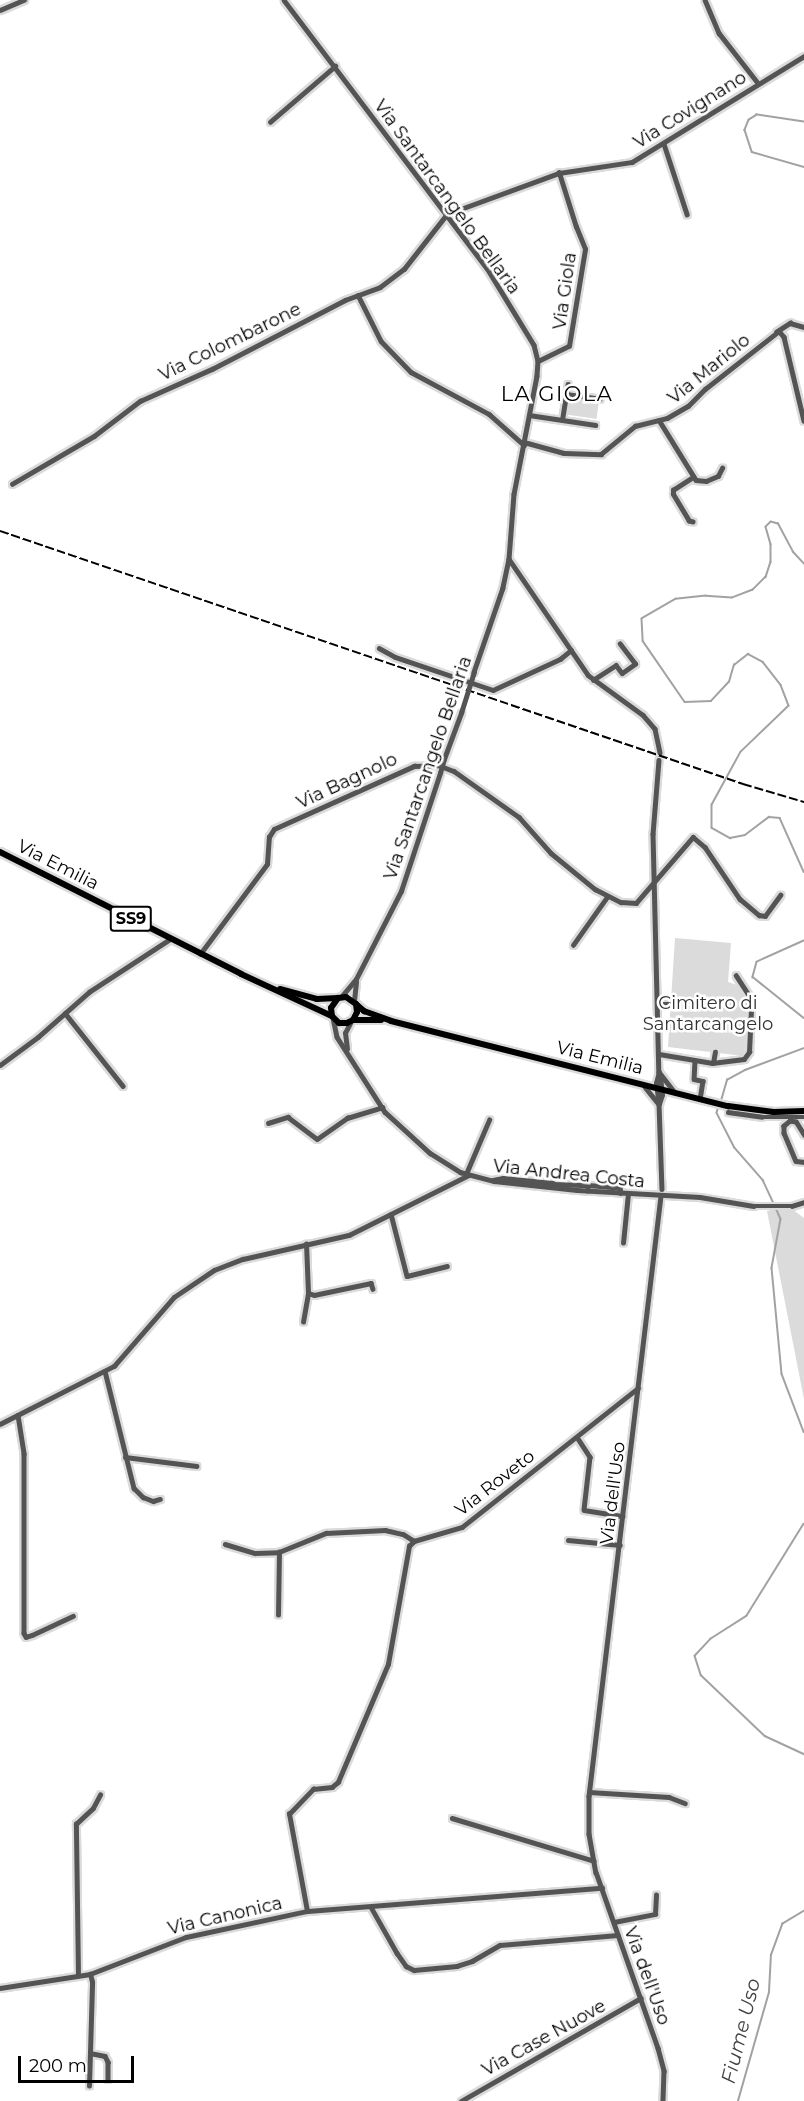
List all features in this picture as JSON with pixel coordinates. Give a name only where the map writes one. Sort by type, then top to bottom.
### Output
[{"type":"main road","name":"Via Emilia","points":[[0,852],[343,1024],[352,1021],[391,1021]]},
{"type":"main road","name":"Via Emilia","points":[[264,985],[316,999],[340,998],[355,1003],[364,1011],[391,1021],[703,1100],[739,1108],[804,1112]]},
{"type":"main road","points":[[332,1017],[332,1004],[340,998]]},
{"type":"main road","points":[[352,1021],[357,1012],[355,1003]]},
{"type":"street","points":[[0,10],[24,0]]},
{"type":"street","name":"Via Santarcangelo Bellaria","points":[[284,0],[486,268],[534,345],[538,361],[514,494],[509,559],[503,588],[401,891],[356,979],[340,998]]},
{"type":"street","points":[[705,0],[719,33],[748,66],[758,83]]},
{"type":"street","name":"Via Covignano","points":[[447,214],[472,202],[559,173],[632,162],[804,56]]},
{"type":"street","points":[[270,122],[335,66]]},
{"type":"street","points":[[664,144],[687,214]]},
{"type":"street","name":"Via Giola","points":[[538,361],[569,346],[585,249],[559,173]]},
{"type":"street","name":"Via Colombarone","points":[[12,484],[94,436],[140,401],[212,369],[358,295],[380,287],[404,269],[447,214]]},
{"type":"street","points":[[358,295],[381,341],[411,372],[489,414],[524,444]]},
{"type":"street","name":"Via Mariolo","points":[[524,444],[564,453],[596,455],[607,451],[635,426],[659,420],[688,406],[776,332],[790,323],[804,327]]},
{"type":"street","name":"Via Mariolo","points":[[776,332],[784,337],[804,421]]},
{"type":"street","points":[[562,420],[568,384]]},
{"type":"street","points":[[566,394],[600,399]]},
{"type":"street","points":[[529,415],[595,425]]},
{"type":"street","points":[[659,420],[693,477],[699,482],[718,476],[722,468]]},
{"type":"street","points":[[693,477],[673,490],[673,494],[689,521],[693,522]]},
{"type":"street","points":[[509,559],[593,680],[650,722],[655,729],[660,752]]},
{"type":"street","points":[[593,680],[616,665],[622,673],[635,664],[620,644]]},
{"type":"street","points":[[379,648],[395,657],[493,690],[560,659],[571,650]]},
{"type":"street","points":[[659,760],[653,834],[657,1004],[662,1054],[659,1074],[662,1189]]},
{"type":"street","name":"Via Bagnolo","points":[[200,954],[267,864],[269,837],[276,827],[311,815],[414,766],[442,766],[454,771],[519,817],[551,853],[607,897],[634,904],[647,889],[654,885]]},
{"type":"street","points":[[654,885],[689,838],[694,837],[705,847],[740,899],[763,917],[780,895]]},
{"type":"street","points":[[573,945],[607,897]]},
{"type":"street","points":[[0,1064],[38,1037],[89,992],[170,939]]},
{"type":"street","points":[[662,1054],[712,1064],[744,1059],[749,1052],[750,1004],[736,976]]},
{"type":"street","name":"Via Santarcangelo Bellaria","points":[[355,1003],[356,979]]},
{"type":"street","points":[[657,1004],[670,1004]]},
{"type":"street","points":[[65,1012],[123,1086]]},
{"type":"street","name":"Via Andrea Costa","points":[[332,1017],[336,1035],[382,1107],[430,1153],[445,1164],[468,1175],[490,1180],[588,1188],[628,1194],[700,1197],[753,1206],[792,1206],[804,1202]]},
{"type":"street","points":[[349,1054],[345,1032],[352,1021]]},
{"type":"street","points":[[712,1064],[715,1052]]},
{"type":"street","points":[[695,1061],[694,1079],[703,1080],[703,1100]]},
{"type":"street","points":[[640,1084],[653,1081],[659,1074]]},
{"type":"street","points":[[659,1074],[677,1093],[660,1101]]},
{"type":"street","points":[[640,1084],[660,1101]]},
{"type":"street","points":[[268,1123],[288,1117],[317,1139],[347,1118],[382,1107]]},
{"type":"street","points":[[728,1112],[762,1117],[804,1117]]},
{"type":"street","points":[[0,1424],[105,1371],[123,1358],[163,1308],[194,1282],[243,1259],[350,1235],[468,1175],[489,1120]]},
{"type":"street","points":[[803,1164],[796,1161],[784,1133],[784,1126],[790,1121],[796,1122],[804,1135]]},
{"type":"street","points":[[623,1243],[628,1194]]},
{"type":"street","name":"Via dell'Uso","points":[[661,1196],[589,1792],[590,1834],[594,1861],[664,2071],[663,2101]]},
{"type":"street","points":[[391,1214],[407,1276],[447,1266]]},
{"type":"street","points":[[303,1322],[308,1293],[306,1244]]},
{"type":"street","points":[[308,1293],[314,1295],[371,1283],[373,1289]]},
{"type":"street","points":[[105,1371],[134,1488],[143,1497],[153,1502],[160,1499]]},
{"type":"street","name":"Via Roveto","points":[[414,1541],[462,1527],[639,1387]]},
{"type":"street","points":[[18,1415],[24,1454],[23,1629],[26,1636],[73,1616]]},
{"type":"street","points":[[577,1437],[590,1457],[584,1510],[623,1516]]},
{"type":"street","points":[[125,1457],[196,1466]]},
{"type":"street","points":[[225,1544],[255,1553],[279,1552],[326,1533],[386,1530],[403,1534],[414,1541],[409,1546],[388,1664],[338,1782],[332,1786],[312,1789],[289,1814],[307,1911]]},
{"type":"street","points":[[568,1540],[620,1545]]},
{"type":"street","points":[[278,1615],[279,1552]]},
{"type":"street","points":[[589,1792],[669,1797],[685,1803]]},
{"type":"street","points":[[78,1976],[76,1824],[93,1808],[100,1795]]},
{"type":"street","points":[[452,1818],[594,1861]]},
{"type":"street","name":"Via Canonica","points":[[0,1988],[90,1974],[186,1936],[307,1911],[602,1888]]},
{"type":"street","points":[[614,1922],[655,1914],[656,1895]]},
{"type":"street","points":[[371,1906],[397,1953],[406,1966],[414,1970],[457,1966],[472,1961],[500,1945],[618,1935]]},
{"type":"street","points":[[88,2086],[92,1982],[90,1974]]},
{"type":"street","name":"Via Case Nuove","points":[[460,2101],[641,1998]]},
{"type":"street","points":[[90,2053],[105,2056],[108,2062],[108,2079]]},
{"type":"green space","points":[[570,399],[599,403],[596,419],[568,415]]},
{"type":"green space","name":"Cimitero di Santarcangelo","points":[[675,938],[731,943],[728,982],[743,987],[750,1002],[744,1056],[668,1047]]},
{"type":"green space","points":[[788,1206],[804,1218],[804,1399],[767,1211]]},
{"type":"waterway","name":"Fiume Uso","points":[[804,122],[757,115],[749,120],[745,130],[752,152],[804,167]]},
{"type":"waterway","name":"Fiume Uso","points":[[804,564],[793,552],[778,524],[771,522],[766,527],[771,544],[771,562],[766,577],[753,590],[732,598],[706,596],[676,599],[642,619],[643,641],[685,702],[711,701],[729,682],[734,665],[748,654],[763,662],[781,685],[789,706],[741,752],[712,805],[712,828],[730,838],[745,835],[769,817],[780,818],[804,872]]},
{"type":"waterway","name":"Fiume Uso","points":[[804,941],[757,962],[753,977],[804,1018]]},
{"type":"waterway","name":"Fiume Uso","points":[[721,1101],[727,1080],[745,1070],[804,1048]]},
{"type":"waterway","name":"Fiume Uso","points":[[719,1106],[717,1113],[735,1148],[763,1180],[774,1204]]},
{"type":"waterway","name":"Fiume Uso","points":[[776,1208],[781,1219],[772,1268],[782,1374],[804,1432]]},
{"type":"waterway","name":"Fiume Uso","points":[[804,1524],[747,1616],[711,1639],[695,1656],[701,1675],[765,1736],[804,1754]]},
{"type":"waterway","name":"Fiume Uso","points":[[738,2101],[769,1992],[771,1955],[782,1924],[804,1911]]},
{"type":"railway","points":[[0,531],[743,784],[804,802]]},
{"type":"district","name":"LA GIOLA","points":[[557,394]]}]
